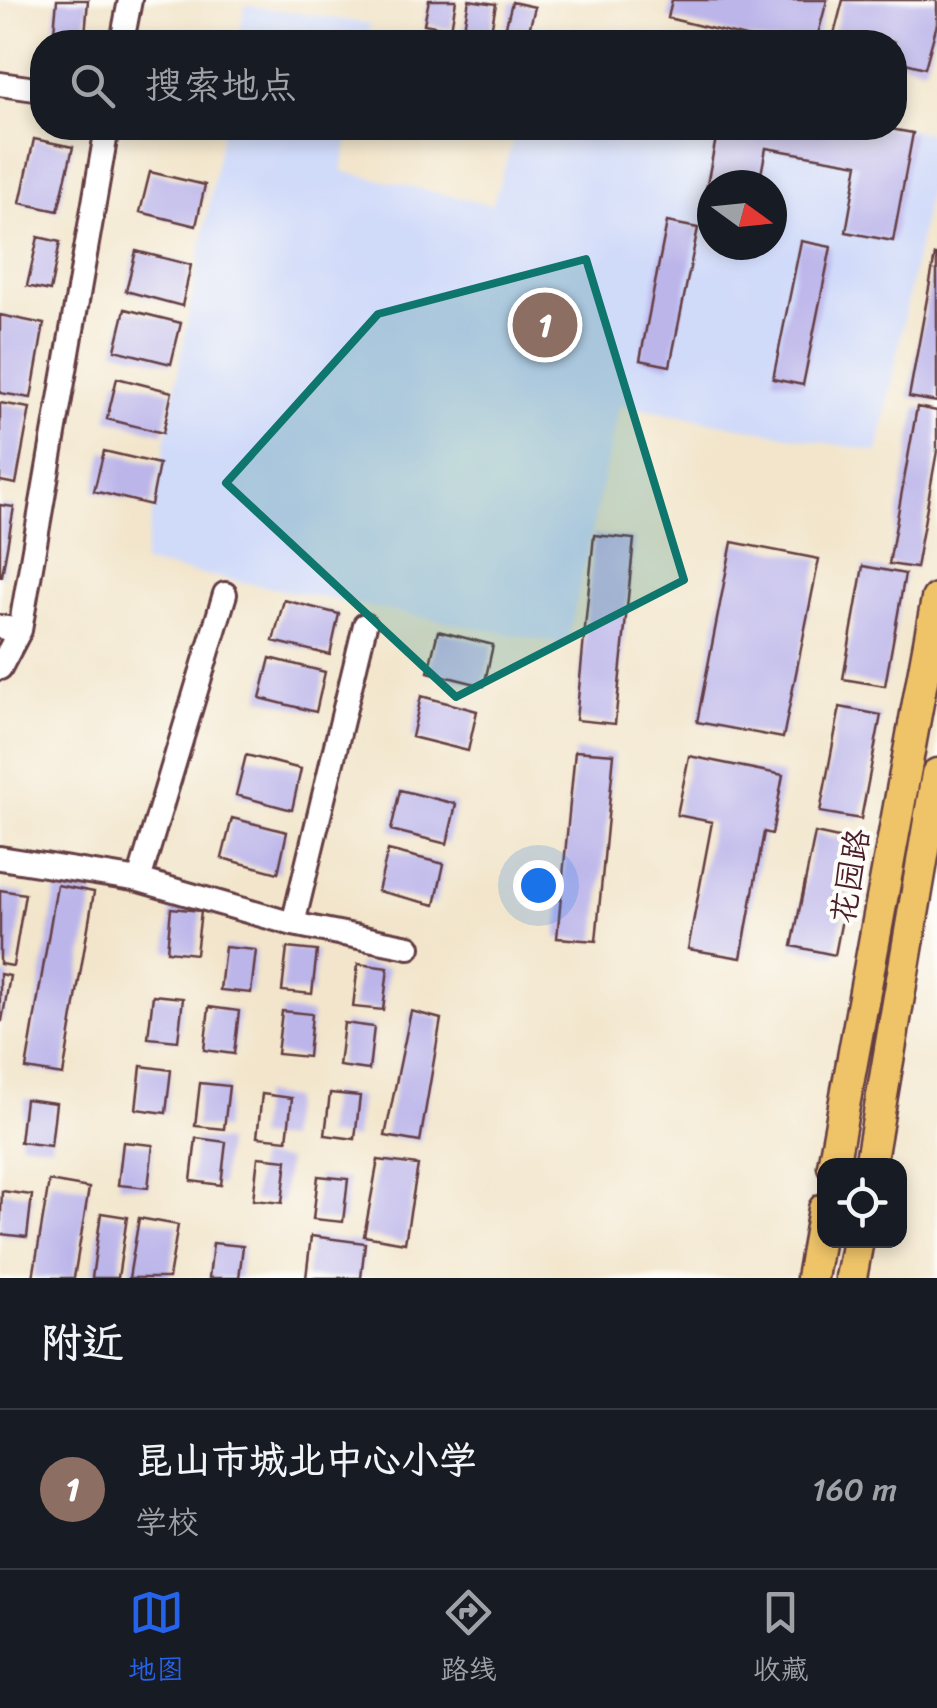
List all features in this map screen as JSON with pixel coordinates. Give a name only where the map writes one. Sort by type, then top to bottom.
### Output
[{"type":"main road","name":"花园路","points":[[833,1158],[937,600]]},
{"type":"main road","points":[[871,1158],[937,774]]},
{"type":"main road","points":[[812,1278],[817,1248]]},
{"type":"main road","points":[[851,1278],[857,1248]]},
{"type":"street","points":[[124,30],[130,0]]},
{"type":"street","points":[[0,84],[30,88]]},
{"type":"street","points":[[0,668],[105,140]]},
{"type":"street","points":[[139,880],[225,594]]},
{"type":"street","points":[[293,924],[365,625]]},
{"type":"street","points":[[0,858],[139,880],[293,924],[409,947]]},
{"type":"highlighted area","points":[[586,259],[684,580],[456,697],[226,483],[378,314]]},
{"type":"shaded area","points":[[245,5],[370,24],[369,30],[240,30]]},
{"type":"shaded area","points":[[907,129],[937,135],[878,452],[619,405],[567,645],[143,563],[221,140],[348,140],[342,171],[492,205],[513,140],[907,140]]},
{"type":"building","points":[[57,0],[88,0],[86,30],[54,30]]},
{"type":"building","points":[[429,0],[456,0],[451,29],[424,24]]},
{"type":"building","points":[[469,0],[496,4],[491,30],[463,30]]},
{"type":"building","points":[[672,0],[827,0],[819,30],[717,30],[668,18]]},
{"type":"building","points":[[843,0],[937,0],[937,24],[925,68],[907,63],[907,30],[835,30]]},
{"type":"building","points":[[512,2],[535,7],[529,30],[505,30]]},
{"type":"building","points":[[907,132],[913,133],[893,241],[846,232],[858,164],[766,148],[762,170],[710,170],[716,140],[907,140]]},
{"type":"building","points":[[34,140],[73,147],[58,211],[20,203]]},
{"type":"building","points":[[150,172],[205,185],[196,226],[140,212]]},
{"type":"building","points":[[667,222],[697,228],[670,366],[640,360]]},
{"type":"building","points":[[38,237],[60,242],[50,291],[27,286]]},
{"type":"building","points":[[801,241],[831,247],[803,385],[773,379]]},
{"type":"building","points":[[136,251],[191,265],[182,306],[126,291]]},
{"type":"building","points":[[937,255],[937,402],[909,397]]},
{"type":"building","points":[[125,309],[181,323],[171,364],[115,350]]},
{"type":"building","points":[[0,315],[44,324],[31,398],[0,393]]},
{"type":"building","points":[[117,378],[172,392],[163,433],[107,419]]},
{"type":"building","points":[[0,403],[30,408],[16,484],[0,481]]},
{"type":"building","points":[[917,407],[937,411],[937,451],[916,568],[889,564]]},
{"type":"building","points":[[104,451],[159,464],[151,505],[94,491]]},
{"type":"building","points":[[0,505],[14,507],[2,576],[0,576]]},
{"type":"building","points":[[594,535],[634,539],[615,724],[576,720]]},
{"type":"building","points":[[732,542],[819,559],[783,738],[697,722]]},
{"type":"building","points":[[863,566],[905,574],[885,686],[843,679]]},
{"type":"building","points":[[284,600],[339,614],[330,655],[273,641]]},
{"type":"building","points":[[438,631],[493,645],[484,686],[428,672]]},
{"type":"building","points":[[270,658],[325,672],[316,712],[260,698]]},
{"type":"building","points":[[421,696],[477,711],[468,751],[412,737]]},
{"type":"building","points":[[840,707],[881,715],[861,819],[820,812]]},
{"type":"building","points":[[575,751],[614,754],[596,941],[557,938]]},
{"type":"building","points":[[246,755],[301,769],[292,810],[236,795]]},
{"type":"building","points":[[689,756],[783,775],[772,834],[764,832],[741,958],[688,949],[712,822],[677,815]]},
{"type":"building","points":[[400,790],[456,804],[447,844],[391,830]]},
{"type":"building","points":[[232,818],[287,832],[278,873],[222,858]]},
{"type":"building","points":[[815,833],[857,842],[835,955],[792,946]]},
{"type":"building","points":[[388,850],[444,864],[435,905],[378,891]]},
{"type":"building","points":[[57,885],[94,892],[63,1075],[26,1069]]},
{"type":"building","points":[[0,890],[25,894],[13,966],[0,964]]},
{"type":"building","points":[[171,908],[201,911],[196,954],[167,951]]},
{"type":"building","points":[[225,947],[256,950],[251,993],[220,990]]},
{"type":"building","points":[[287,948],[317,951],[312,994],[282,991]]},
{"type":"building","points":[[358,964],[388,968],[383,1010],[353,1007]]},
{"type":"building","points":[[0,974],[10,976],[2,1021],[0,1021]]},
{"type":"building","points":[[153,995],[183,998],[178,1041],[148,1038]]},
{"type":"building","points":[[209,1007],[239,1011],[234,1054],[204,1050]]},
{"type":"building","points":[[282,1011],[312,1014],[308,1057],[277,1054]]},
{"type":"building","points":[[411,1011],[441,1019],[420,1142],[385,1136]]},
{"type":"building","points":[[344,1023],[374,1027],[369,1070],[339,1066]]},
{"type":"building","points":[[141,1066],[171,1070],[166,1113],[136,1109]]},
{"type":"building","points":[[200,1083],[229,1086],[224,1129],[195,1126]]},
{"type":"building","points":[[330,1093],[360,1096],[355,1139],[325,1135]]},
{"type":"building","points":[[262,1094],[292,1098],[287,1140],[257,1137]]},
{"type":"building","points":[[25,1099],[56,1103],[51,1146],[20,1142]]},
{"type":"building","points":[[196,1138],[226,1142],[221,1185],[191,1181]]},
{"type":"building","points":[[123,1142],[153,1145],[148,1188],[118,1185]]},
{"type":"building","points":[[258,1157],[287,1160],[282,1203],[253,1200]]},
{"type":"building","points":[[378,1160],[418,1165],[405,1243],[364,1236]]},
{"type":"building","points":[[318,1176],[348,1179],[343,1222],[313,1219]]},
{"type":"building","points":[[49,1181],[89,1188],[74,1278],[33,1278]]},
{"type":"building","points":[[2,1191],[32,1195],[27,1237],[0,1234]]},
{"type":"building","points":[[101,1213],[127,1217],[118,1278],[92,1278]]},
{"type":"building","points":[[139,1218],[178,1225],[169,1278],[129,1278]]},
{"type":"building","points":[[311,1236],[365,1243],[361,1278],[306,1278]]},
{"type":"building","points":[[213,1243],[243,1246],[239,1278],[209,1278]]},
{"type":"place","name":"昆山市城北中心小学","points":[[545,325]]}]
